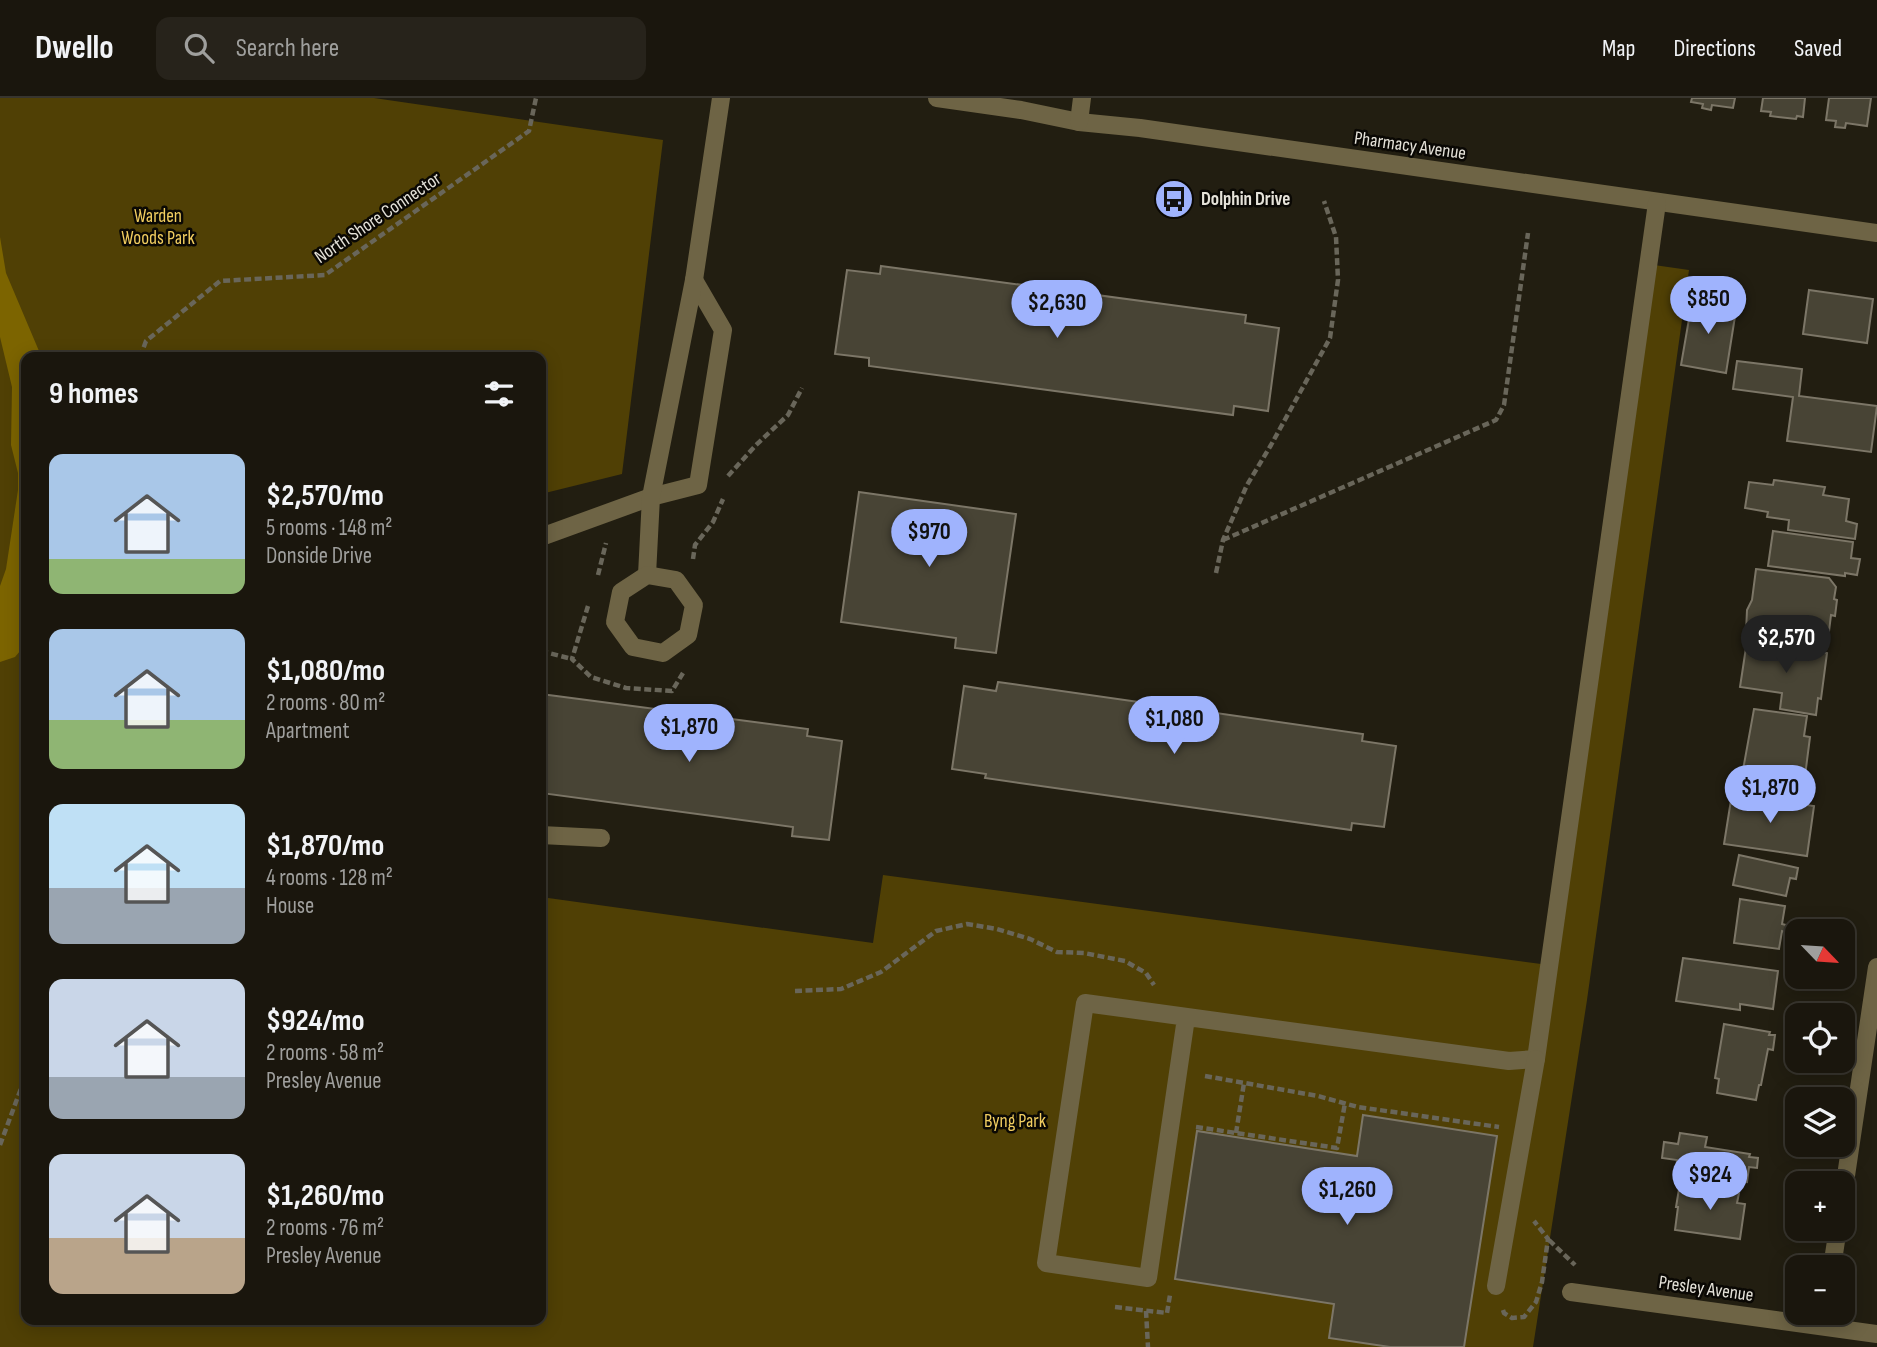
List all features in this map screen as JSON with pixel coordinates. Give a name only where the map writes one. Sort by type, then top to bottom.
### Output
[{"type":"street","points":[[647,575],[651,497],[694,280],[721,98]]},
{"type":"street","name":"Pharmacy Avenue","points":[[937,98],[1021,110],[1079,122],[1140,128],[1877,233]]},
{"type":"street","points":[[1079,122],[1082,98]]},
{"type":"street","points":[[1496,1286],[1536,1059],[1657,203]]},
{"type":"street","points":[[546,535],[651,497],[698,485],[723,330],[694,280]]},
{"type":"street","points":[[647,575],[676,580],[694,605],[688,635],[663,653],[633,647],[615,622],[621,592],[647,575]]},
{"type":"street","points":[[546,835],[601,838]]},
{"type":"street","points":[[1847,1171],[1877,967]]},
{"type":"street","points":[[1186,1018],[1148,1278],[1046,1263],[1085,1003],[1509,1061],[1536,1059]]},
{"type":"street","name":"Presley Avenue","points":[[1571,1292],[1785,1316]]},
{"type":"street","name":"Presley Avenue","points":[[1842,1325],[1877,1334]]},
{"type":"path","name":"North Shore Connector","points":[[142,352],[146,341],[220,281],[325,275],[529,131],[536,98]]},
{"type":"path","points":[[1216,573],[1223,540],[1247,485],[1330,338],[1338,280],[1336,237],[1324,201]]},
{"type":"path","points":[[1223,540],[1496,420],[1504,405],[1528,233]]},
{"type":"path","points":[[728,475],[788,415],[802,388]]},
{"type":"path","points":[[546,652],[572,659]]},
{"type":"path","points":[[795,991],[842,989],[881,972],[936,931],[967,924],[997,929],[1058,952],[1084,953],[1125,961],[1146,973],[1160,994]]},
{"type":"path","points":[[1204,1076],[1345,1103],[1524,1131]]},
{"type":"path","points":[[1236,1133],[1244,1083]]},
{"type":"path","points":[[0,1144],[21,1088]]},
{"type":"path","points":[[1195,1127],[1337,1148],[1345,1103]]},
{"type":"path","points":[[1496,1286],[1504,1312],[1512,1318],[1524,1317],[1536,1302],[1542,1282],[1548,1239],[1541,1229]]},
{"type":"path","points":[[1115,1307],[1167,1313],[1171,1287]]},
{"type":"path","points":[[1146,1311],[1148,1347]]},
{"type":"green space","name":"Byng Park","points":[[0,98],[374,98],[663,140],[622,474],[546,493],[546,352],[21,352],[21,1325],[546,1325],[546,898],[873,943],[883,875],[1541,964],[1640,263],[1689,270],[1587,1000],[1533,1347],[0,1347]]},
{"type":"shaded area","points":[[0,237],[6,273],[39,352],[21,352],[21,650],[15,657],[0,662],[0,586],[6,569],[18,490],[18,473],[11,445],[12,387],[0,337]]},
{"type":"building","points":[[1692,98],[1735,98],[1733,108],[1712,105],[1711,110],[1702,108],[1703,104],[1691,102]]},
{"type":"building","points":[[1763,98],[1805,98],[1803,117],[1797,116],[1796,119],[1770,116],[1771,112],[1761,111]]},
{"type":"building","points":[[1829,98],[1871,98],[1867,126],[1846,123],[1845,128],[1835,127],[1836,121],[1826,120]]},
{"type":"building","points":[[881,266],[1246,315],[1245,323],[1279,328],[1268,411],[1234,406],[1233,415],[869,366],[869,358],[835,354],[847,270],[880,274]]},
{"type":"building","points":[[1809,290],[1873,299],[1867,343],[1803,334]]},
{"type":"building","points":[[1693,296],[1714,300],[1713,307],[1736,310],[1726,373],[1681,365]]},
{"type":"building","points":[[1737,361],[1802,369],[1799,396],[1877,406],[1871,452],[1787,441],[1793,397],[1733,389]]},
{"type":"building","points":[[1774,480],[1825,487],[1823,495],[1849,499],[1846,521],[1857,524],[1855,539],[1788,530],[1789,520],[1767,517],[1768,512],[1745,508],[1749,482],[1773,485]]},
{"type":"building","points":[[859,492],[1016,514],[996,653],[955,648],[956,638],[841,622]]},
{"type":"building","points":[[1773,531],[1853,542],[1851,558],[1860,559],[1857,575],[1845,573],[1845,576],[1768,566]]},
{"type":"building","points":[[1756,569],[1829,578],[1836,587],[1834,599],[1837,600],[1835,616],[1831,615],[1827,648],[1789,642],[1790,638],[1746,632],[1747,610],[1752,600]]},
{"type":"building","points":[[1747,641],[1827,653],[1821,699],[1818,698],[1816,715],[1780,709],[1782,693],[1740,687]]},
{"type":"building","points":[[998,682],[1363,734],[1362,741],[1396,746],[1384,827],[1352,823],[1351,830],[985,778],[986,774],[952,769],[964,686],[996,691]]},
{"type":"building","points":[[546,695],[808,729],[807,736],[842,741],[829,840],[792,836],[793,827],[546,794]]},
{"type":"building","points":[[1754,709],[1807,716],[1804,736],[1810,737],[1805,776],[1793,777],[1743,770]]},
{"type":"building","points":[[1756,791],[1786,795],[1785,802],[1814,806],[1807,856],[1724,844],[1731,800],[1754,804]]},
{"type":"building","points":[[1739,855],[1798,868],[1796,879],[1790,878],[1786,896],[1733,885]]},
{"type":"building","points":[[1740,899],[1785,906],[1782,924],[1785,925],[1785,932],[1782,931],[1779,949],[1734,943]]},
{"type":"building","points":[[1683,958],[1778,971],[1773,1009],[1740,1004],[1740,1010],[1676,1001]]},
{"type":"building","points":[[1724,1024],[1775,1035],[1773,1050],[1768,1049],[1756,1100],[1717,1093],[1719,1079],[1715,1078]]},
{"type":"building","points":[[1363,1115],[1497,1136],[1464,1347],[1390,1347],[1329,1338],[1334,1304],[1175,1279],[1197,1131],[1357,1156]]},
{"type":"building","points":[[1680,1133],[1707,1137],[1705,1147],[1750,1154],[1749,1157],[1758,1158],[1757,1168],[1749,1167],[1747,1182],[1676,1171],[1677,1160],[1662,1158],[1664,1142],[1678,1144]]},
{"type":"building","points":[[1681,1186],[1739,1193],[1737,1203],[1745,1204],[1740,1239],[1675,1230],[1676,1207]]},
{"type":"place","name":"Dolphin Drive","points":[[1174,199]]},
{"type":"park label","name":"Warden Woods Park","points":[[158,227]]}]
